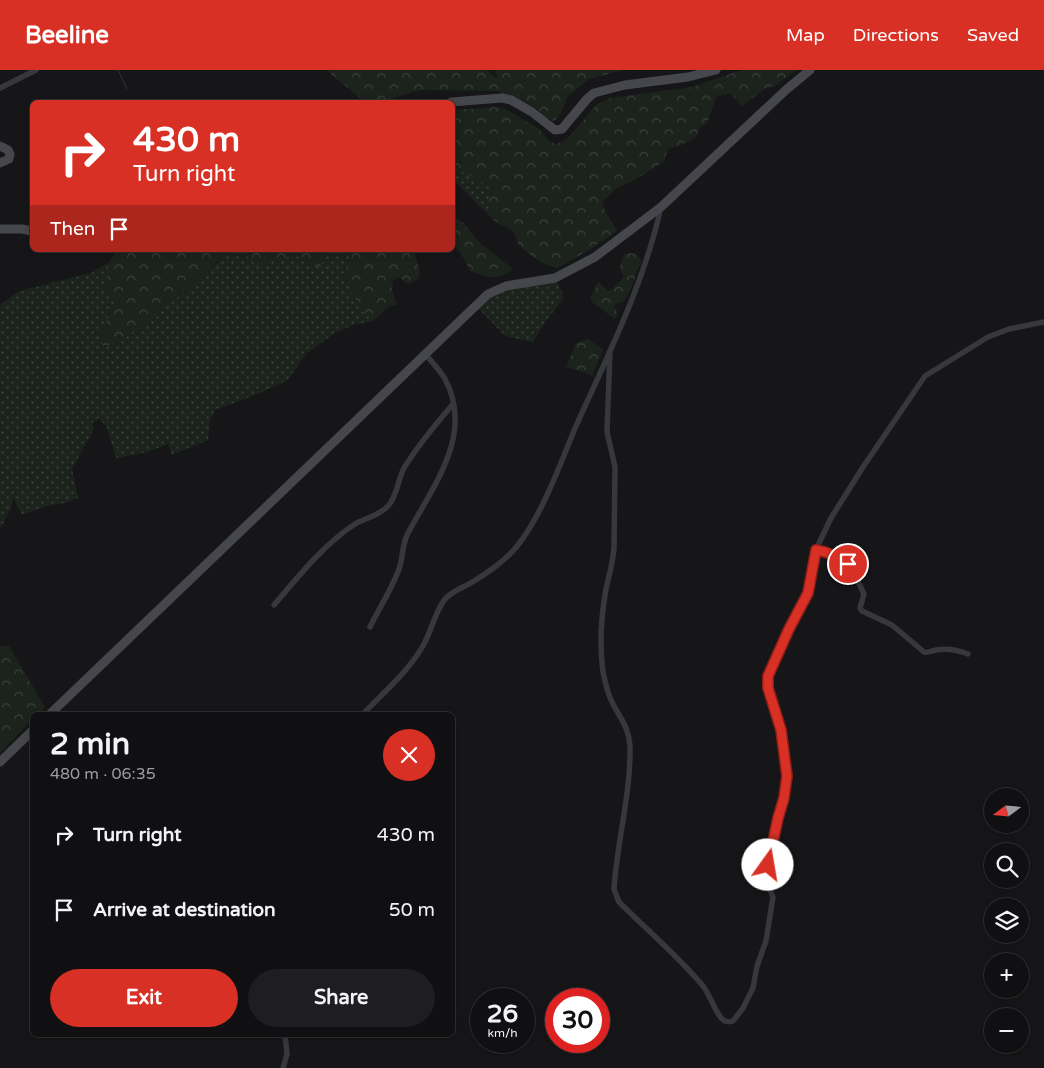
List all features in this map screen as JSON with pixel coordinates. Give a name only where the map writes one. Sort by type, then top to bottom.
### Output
[{"type":"main road","points":[[455,102],[502,98],[511,100],[532,112],[555,130],[558,130],[562,129],[586,99],[594,93],[625,85],[688,77],[716,70]]},
{"type":"main road","points":[[52,712],[488,294],[506,286],[555,278],[566,274],[595,257],[661,208],[787,88],[810,70]]},
{"type":"main road","points":[[0,146],[8,150],[10,154],[9,158],[0,163]]},
{"type":"main road","points":[[0,229],[30,231]]},
{"type":"main road","points":[[0,762],[30,732]]},
{"type":"street","points":[[0,88],[36,70]]},
{"type":"street","points":[[365,712],[414,660],[424,644],[440,607],[447,598],[453,592],[474,582],[511,553],[522,540],[550,486],[637,289],[661,208]]},
{"type":"street","points":[[610,351],[607,432],[615,467],[614,559],[601,626],[601,653],[603,674],[608,692],[628,729],[630,749],[614,889],[619,902],[690,971],[705,988],[723,1021],[728,1022],[733,1021],[753,988],[757,966],[766,941],[773,897],[765,879],[787,786],[781,730],[768,688],[768,676],[808,593],[816,550],[831,518],[925,376],[988,337],[1009,329],[1044,322]]},
{"type":"street","points":[[370,627],[398,571],[406,537],[437,484],[447,462],[455,424],[453,404],[444,377],[426,355]]},
{"type":"street","points":[[274,605],[322,551],[355,524],[387,508],[391,503],[404,469],[425,437],[453,404]]},
{"type":"street","points":[[816,550],[826,551],[837,556],[853,571],[864,594],[860,608],[862,611],[892,625],[924,652],[948,649],[968,654]]},
{"type":"street","points":[[283,1068],[287,1054],[285,1037]]},
{"type":"green space","points":[[328,70],[487,70],[498,78],[495,70],[623,70],[589,79],[568,96],[559,117],[554,121],[548,119],[537,109],[522,100],[500,94],[500,91],[423,90],[414,91],[389,100],[363,100]]},
{"type":"green space","points":[[742,70],[796,70],[775,86],[766,88],[742,106],[730,93],[716,97],[707,123],[700,128],[695,138],[679,146],[669,148],[665,161],[633,181],[617,188],[602,202],[606,213],[617,231],[586,252],[557,268],[541,262],[531,255],[518,244],[516,236],[512,231],[493,219],[489,214],[488,207],[492,188],[464,172],[455,174],[455,110],[498,107],[507,110],[538,128],[549,141],[555,144],[568,138],[597,104],[610,98],[692,87]]},
{"type":"green space","points":[[464,172],[492,188],[488,208],[492,218],[455,182],[455,174]]},
{"type":"green space","points":[[455,217],[464,224],[481,244],[455,224]]},
{"type":"green space","points":[[455,224],[513,269],[502,276],[487,276],[470,271],[455,246]]},
{"type":"green space","points":[[116,252],[227,252],[205,274],[157,315],[118,341],[104,347],[99,336],[115,304],[106,287],[109,262]]},
{"type":"green space","points":[[251,252],[247,255],[266,263],[273,260],[280,262],[290,256],[297,255],[305,259],[312,267],[325,259],[327,252],[352,252],[342,278],[350,283],[352,293],[363,312],[373,321],[353,325],[332,335],[306,354],[288,380],[258,394],[215,410],[210,420],[208,440],[172,455],[168,444],[148,452],[116,458],[106,426],[99,419],[92,423],[94,429],[72,469],[78,498],[22,515],[13,497],[11,509],[0,529],[0,305],[19,291],[91,273],[109,262],[106,287],[115,304],[99,336],[105,347],[177,298],[216,264],[224,253]]},
{"type":"green space","points":[[251,252],[327,252],[320,267],[312,267],[305,259],[298,255],[290,256],[280,262],[273,260],[266,263],[257,263],[248,259],[247,255]]},
{"type":"green space","points":[[352,252],[415,252],[420,272],[419,278],[408,284],[399,277],[393,280],[392,290],[397,305],[388,307],[373,321],[363,312],[352,293],[350,283],[342,278]]},
{"type":"green space","points":[[624,254],[636,254],[642,261],[632,287],[624,301],[614,305],[618,315],[615,319],[590,299],[598,282],[608,291],[624,277],[620,266]]},
{"type":"green space","points":[[557,282],[563,299],[533,342],[505,336],[478,308],[500,290]]},
{"type":"green space","points":[[588,339],[603,349],[592,376],[566,367],[576,343]]},
{"type":"green space","points":[[0,646],[9,646],[45,707],[40,712],[30,712],[30,722],[0,753]]},
{"type":"waterway","points":[[118,70],[127,89]]},
{"type":"route","points":[[768,865],[787,786],[781,730],[768,688],[768,676],[808,593],[816,550],[826,551],[848,564]]}]
